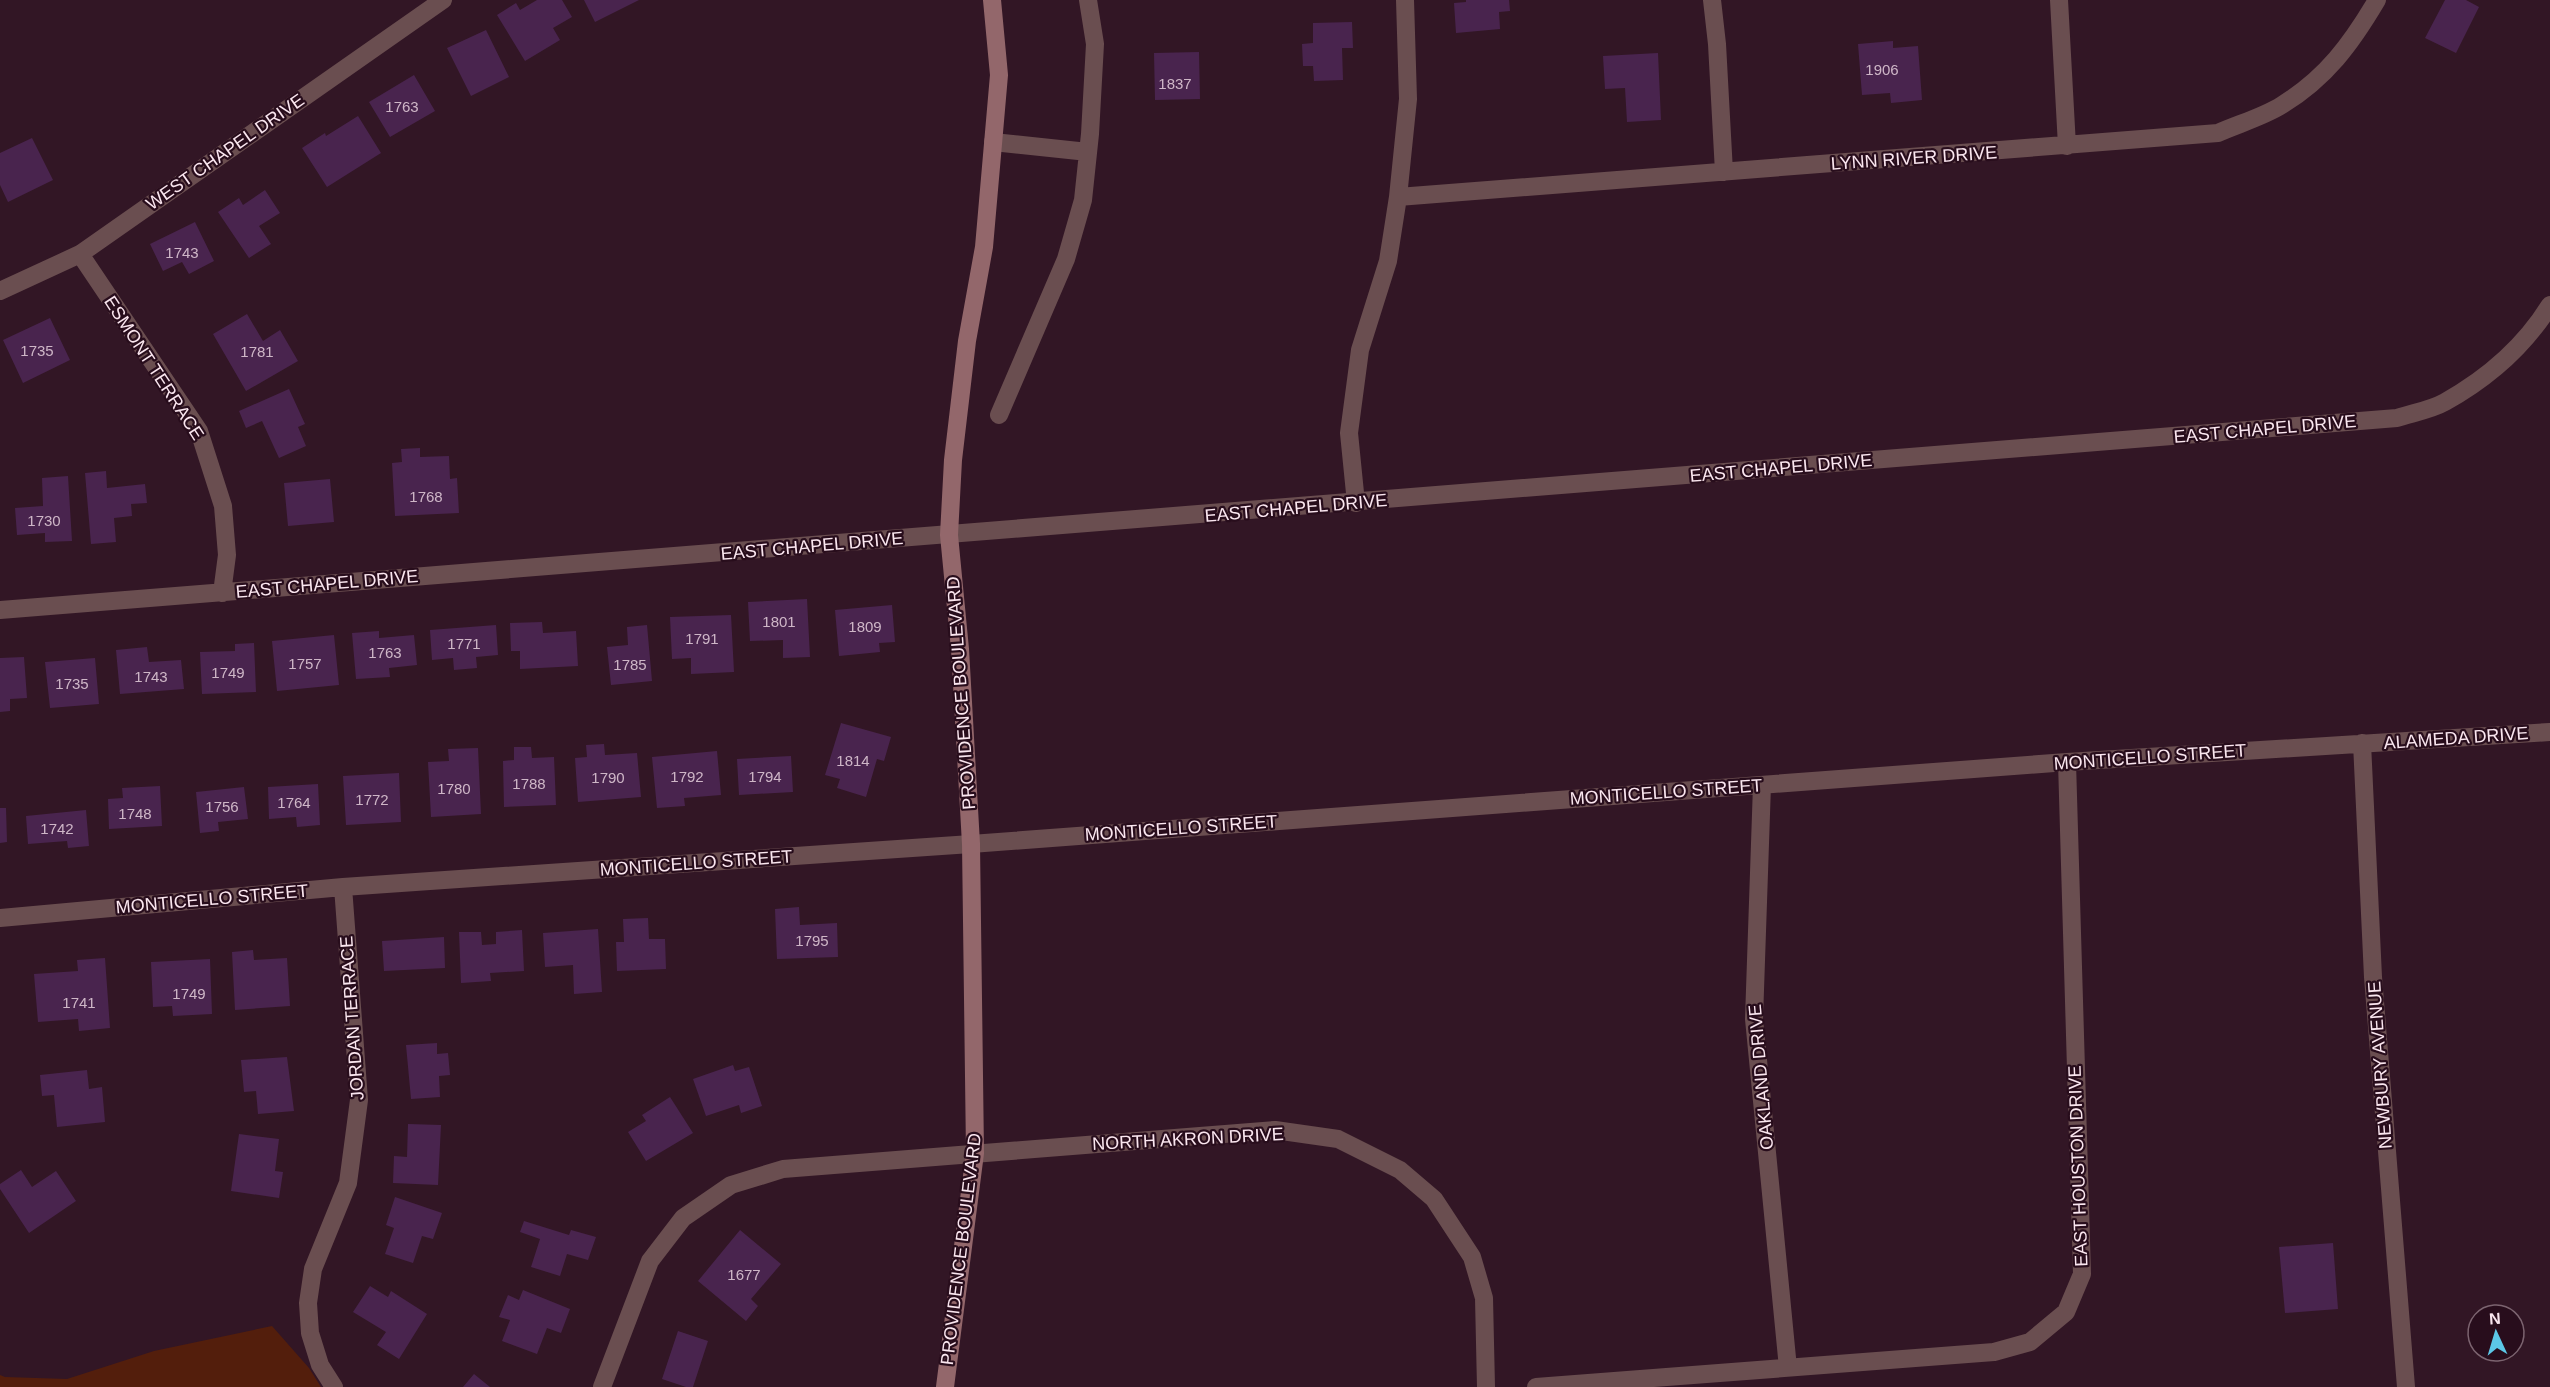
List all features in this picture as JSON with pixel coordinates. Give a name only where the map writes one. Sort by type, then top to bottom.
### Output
[{"type":"main road","name":"PROVIDENCE BOULEVARD","points":[[945,1387],[975,1153],[971,843],[960,649],[949,535],[953,460],[967,341],[984,247],[999,75],[992,0]]},
{"type":"street","name":"WEST CHAPEL DRIVE","points":[[0,291],[80,254],[443,0]]},
{"type":"street","points":[[999,415],[1066,259],[1083,200],[1095,44],[1088,0]]},
{"type":"street","points":[[1356,503],[1349,433],[1360,350],[1388,261],[1398,197],[1408,99],[1405,0]]},
{"type":"street","points":[[1712,0],[1717,44],[1724,172]]},
{"type":"street","points":[[2059,0],[2067,146]]},
{"type":"street","name":"LYNN RIVER DRIVE","points":[[1398,197],[2067,146],[2218,132],[2281,106],[2325,74],[2354,40],[2377,0]]},
{"type":"street","points":[[993,142],[1088,152]]},
{"type":"street","name":"ESMONT TERRACE","points":[[80,254],[199,431],[223,506],[227,555],[222,593]]},
{"type":"street","name":"EAST CHAPEL DRIVE","points":[[0,610],[2397,418],[2444,403],[2508,359],[2535,329],[2550,305]]},
{"type":"street","name":"ALAMEDA DRIVE","points":[[2362,743],[2550,732]]},
{"type":"street","name":"MONTICELLO STREET","points":[[0,918],[343,887],[2067,762],[2362,743]]},
{"type":"street","name":"NEWBURY AVENUE","points":[[2362,743],[2373,977],[2406,1387]]},
{"type":"street","name":"EAST HOUSTON DRIVE","points":[[1536,1387],[1994,1352],[2030,1342],[2066,1312],[2082,1274],[2067,762]]},
{"type":"street","name":"OAKLAND DRIVE","points":[[1762,785],[1754,1019],[1788,1368]]},
{"type":"street","name":"JORDAN TERRACE","points":[[334,1387],[320,1365],[310,1333],[308,1303],[313,1269],[348,1183],[359,1100],[343,887]]},
{"type":"street","name":"NORTH AKRON DRIVE","points":[[602,1387],[650,1261],[683,1218],[731,1185],[783,1169],[1275,1130],[1338,1139],[1400,1170],[1434,1199],[1472,1257],[1484,1298],[1486,1387]]},
{"type":"shaded area","points":[[272,1326],[309,1368],[321,1387],[0,1387],[0,1375],[67,1379],[154,1351]]},
{"type":"building","points":[[537,0],[562,0],[572,17],[553,28],[560,40],[525,61],[497,15],[516,3],[520,10]]},
{"type":"building","points":[[584,0],[639,0],[595,22]]},
{"type":"building","points":[[1466,0],[1509,0],[1510,11],[1499,12],[1500,29],[1456,33],[1454,3],[1466,2]]},
{"type":"building","points":[[2445,0],[2466,0],[2479,7],[2456,53],[2425,38]]},
{"type":"building","points":[[1352,22],[1353,48],[1342,48],[1343,80],[1314,81],[1313,66],[1303,66],[1302,44],[1313,43],[1313,23]]},
{"type":"building","points":[[486,30],[509,77],[471,96],[447,48]]},
{"type":"building","points":[[1893,41],[1893,48],[1918,46],[1922,100],[1891,103],[1890,93],[1862,95],[1858,44]]},
{"type":"building","points":[[1199,52],[1200,99],[1155,100],[1154,53]]},
{"type":"building","points":[[1658,53],[1661,120],[1627,122],[1625,88],[1605,89],[1603,56]]},
{"type":"building","points":[[414,75],[435,111],[390,137],[369,102]]},
{"type":"building","points":[[358,116],[381,153],[327,187],[302,148]]},
{"type":"building","points":[[32,138],[53,180],[8,202],[0,185],[0,153]]},
{"type":"building","points":[[265,190],[280,213],[259,226],[271,244],[249,258],[218,212],[239,198],[243,205]]},
{"type":"building","points":[[195,222],[214,261],[189,274],[182,262],[163,271],[150,244]]},
{"type":"building","points":[[247,314],[263,341],[280,330],[298,361],[246,391],[213,334]]},
{"type":"building","points":[[50,318],[70,360],[23,383],[3,340]]},
{"type":"building","points":[[289,389],[305,424],[298,427],[306,446],[279,458],[262,421],[246,428],[239,411]]},
{"type":"building","points":[[420,448],[420,457],[449,456],[450,479],[457,478],[459,513],[395,516],[392,463],[402,462],[401,449]]},
{"type":"building","points":[[106,471],[107,488],[145,484],[147,503],[131,504],[132,516],[114,518],[116,542],[91,544],[85,473]]},
{"type":"building","points":[[68,476],[72,541],[45,542],[45,533],[17,535],[15,508],[43,506],[42,478]]},
{"type":"building","points":[[330,479],[334,522],[288,526],[284,483]]},
{"type":"building","points":[[807,599],[810,657],[783,658],[783,640],[750,641],[748,602]]},
{"type":"building","points":[[892,605],[895,642],[879,643],[880,652],[839,656],[835,610]]},
{"type":"building","points":[[731,615],[734,672],[691,674],[691,658],[672,659],[670,617]]},
{"type":"building","points":[[542,622],[543,633],[576,631],[578,666],[520,669],[520,651],[511,651],[510,623]]},
{"type":"building","points":[[496,625],[498,655],[476,657],[477,668],[454,670],[453,658],[432,660],[430,630]]},
{"type":"building","points":[[647,625],[652,681],[611,685],[607,647],[628,645],[627,627]]},
{"type":"building","points":[[379,631],[379,638],[414,635],[417,665],[389,668],[390,677],[356,679],[352,633]]},
{"type":"building","points":[[334,635],[339,685],[277,691],[272,641]]},
{"type":"building","points":[[254,643],[256,692],[202,694],[200,652],[235,651],[235,644]]},
{"type":"building","points":[[147,647],[149,662],[181,660],[184,689],[120,694],[116,650]]},
{"type":"building","points":[[24,657],[27,698],[10,699],[10,711],[0,712],[0,658]]},
{"type":"building","points":[[95,658],[99,704],[50,708],[45,662]]},
{"type":"building","points":[[841,723],[891,737],[884,761],[877,759],[866,797],[837,788],[840,779],[825,775]]},
{"type":"building","points":[[604,744],[605,755],[637,753],[641,797],[578,802],[575,758],[587,757],[586,745]]},
{"type":"building","points":[[514,747],[531,747],[532,758],[554,757],[556,805],[504,807],[503,761],[514,760]]},
{"type":"building","points":[[478,748],[481,814],[431,817],[428,762],[449,761],[448,749]]},
{"type":"building","points":[[717,751],[721,795],[684,798],[685,806],[657,808],[652,757]]},
{"type":"building","points":[[791,756],[793,792],[739,795],[737,759]]},
{"type":"building","points":[[399,773],[401,822],[346,825],[343,776]]},
{"type":"building","points":[[318,784],[320,825],[297,827],[296,817],[269,819],[268,787]]},
{"type":"building","points":[[160,786],[162,826],[109,829],[108,799],[123,798],[122,788]]},
{"type":"building","points":[[244,787],[248,819],[218,822],[219,831],[200,833],[196,792]]},
{"type":"building","points":[[0,808],[6,808],[7,842],[0,843]]},
{"type":"building","points":[[86,810],[89,846],[68,848],[67,841],[28,844],[26,816]]},
{"type":"building","points":[[799,907],[800,925],[837,923],[838,957],[777,959],[775,909]]},
{"type":"building","points":[[648,918],[649,939],[665,939],[666,969],[617,971],[616,942],[624,942],[623,919]]},
{"type":"building","points":[[598,929],[602,992],[574,994],[573,965],[545,967],[543,933]]},
{"type":"building","points":[[522,930],[524,971],[490,973],[491,981],[461,983],[459,932],[481,932],[482,945],[496,944],[496,932]]},
{"type":"building","points":[[444,937],[445,968],[384,971],[382,941]]},
{"type":"building","points":[[253,950],[254,960],[287,958],[290,1006],[235,1010],[232,952]]},
{"type":"building","points":[[105,958],[110,1028],[79,1031],[78,1019],[38,1022],[34,974],[78,971],[77,960]]},
{"type":"building","points":[[210,959],[212,1014],[173,1016],[172,1006],[153,1007],[151,962]]},
{"type":"building","points":[[437,1043],[437,1054],[448,1053],[450,1075],[439,1076],[440,1097],[411,1099],[406,1045]]},
{"type":"building","points":[[287,1057],[294,1111],[258,1114],[256,1091],[244,1092],[241,1060]]},
{"type":"building","points":[[733,1065],[735,1071],[749,1067],[762,1106],[741,1113],[739,1105],[706,1116],[693,1079]]},
{"type":"building","points":[[87,1070],[89,1089],[102,1087],[105,1122],[57,1127],[54,1095],[42,1096],[40,1075]]},
{"type":"building","points":[[670,1097],[693,1133],[646,1161],[628,1132],[646,1121],[642,1115]]},
{"type":"building","points":[[408,1124],[441,1125],[438,1185],[393,1183],[394,1156],[407,1157]]},
{"type":"building","points":[[239,1134],[279,1139],[275,1171],[283,1172],[279,1198],[231,1191]]},
{"type":"building","points":[[21,1170],[32,1187],[56,1171],[76,1201],[29,1233],[0,1189],[0,1184]]},
{"type":"building","points":[[395,1197],[442,1213],[433,1239],[422,1236],[413,1263],[385,1254],[394,1228],[386,1225]]},
{"type":"building","points":[[524,1221],[569,1235],[571,1230],[596,1237],[588,1260],[567,1254],[560,1276],[531,1267],[540,1239],[520,1232]]},
{"type":"building","points":[[740,1230],[781,1264],[751,1299],[758,1306],[746,1321],[698,1281]]},
{"type":"building","points":[[2333,1243],[2338,1309],[2285,1313],[2279,1247]]},
{"type":"building","points":[[370,1286],[388,1297],[391,1291],[427,1314],[399,1359],[377,1345],[386,1332],[353,1312]]},
{"type":"building","points":[[523,1290],[570,1309],[561,1333],[547,1328],[537,1354],[502,1341],[510,1320],[499,1317],[508,1295],[519,1300]]},
{"type":"building","points":[[678,1331],[708,1341],[693,1387],[662,1379]]},
{"type":"building","points":[[474,1374],[490,1387],[463,1387]]}]
